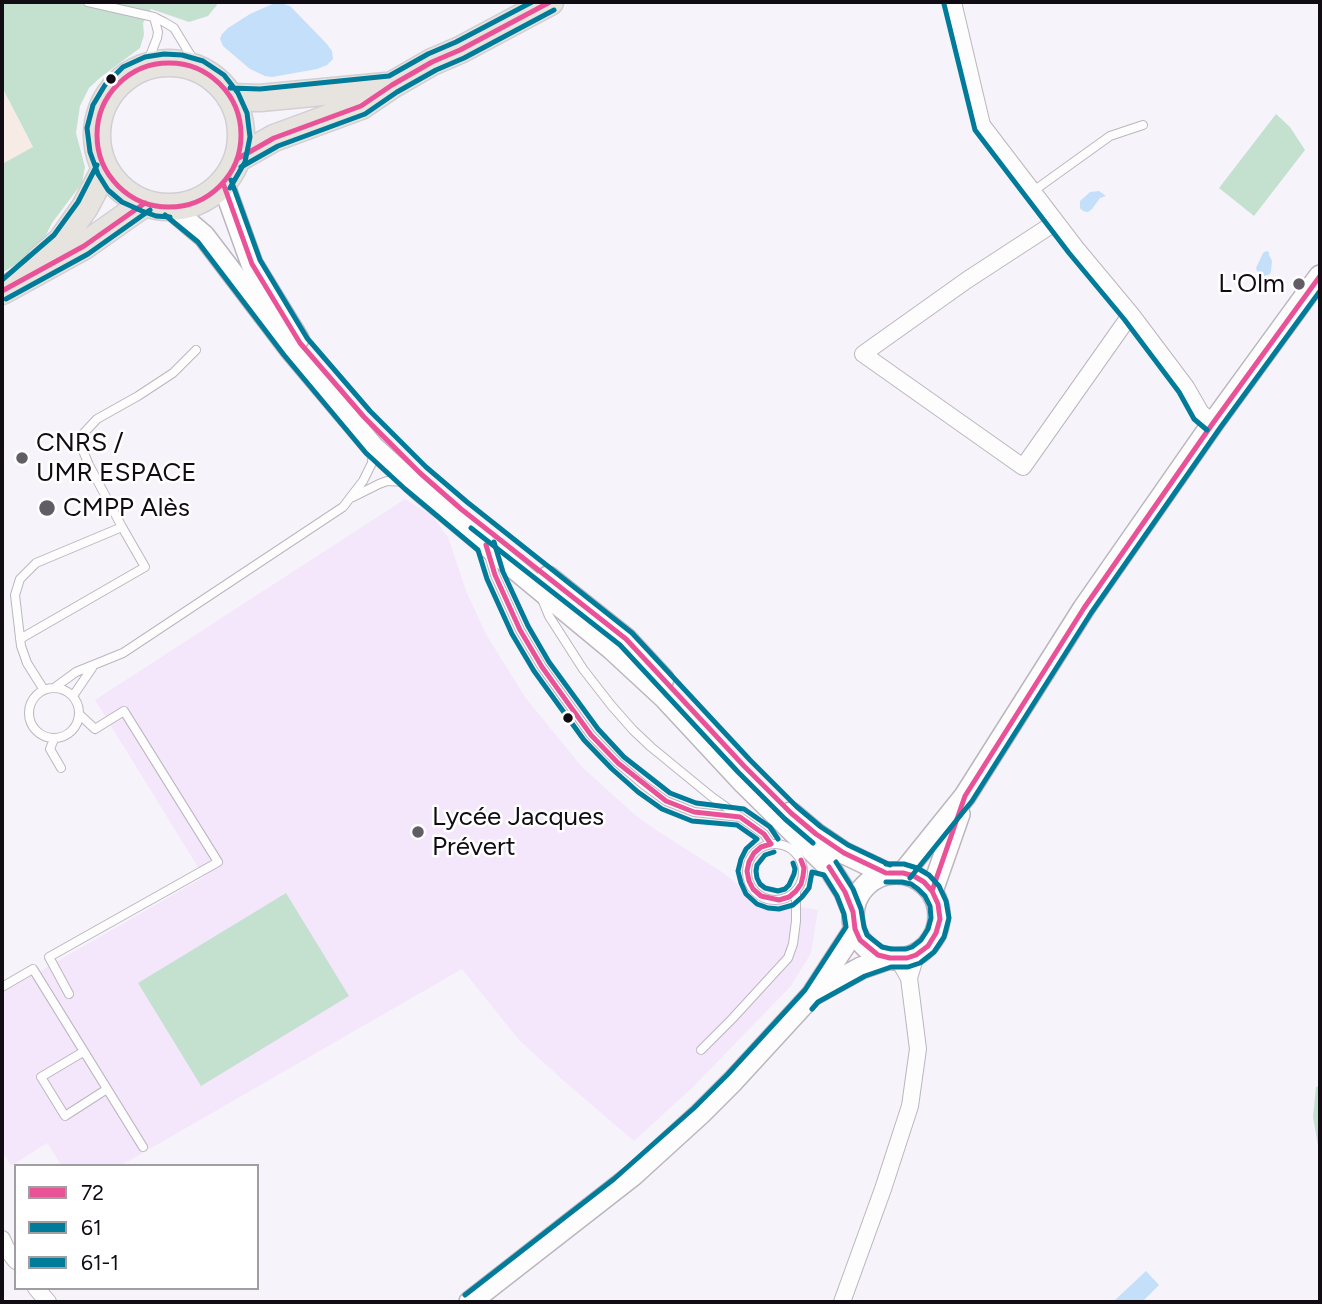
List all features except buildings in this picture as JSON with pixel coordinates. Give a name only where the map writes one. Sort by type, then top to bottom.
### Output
[{"type":"main road","points":[[237,159],[274,138],[361,106],[432,62],[550,2]]},
{"type":"main road","points":[[182,64],[199,69],[217,81],[230,97],[239,117],[241,138],[231,172],[223,183],[208,195],[191,204],[171,208],[145,203],[128,195],[104,169],[97,149],[96,128],[102,108],[112,90],[127,75],[146,66],[182,64]]},
{"type":"main road","points":[[230,97],[260,98],[392,85]]},
{"type":"main road","points":[[4,289],[61,241],[85,207],[104,169]]},
{"type":"main road","points":[[4,289],[84,246],[145,203]]},
{"type":"street","points":[[953,2],[982,125],[1055,222],[1131,314],[1186,387],[1201,413],[1213,423]]},
{"type":"street","points":[[223,183],[252,264],[300,343],[364,417],[419,473],[468,515],[626,639],[744,766],[816,834],[844,853],[895,873],[914,876],[932,891],[938,904],[940,919],[928,946],[861,968],[812,995]]},
{"type":"street","points":[[171,208],[204,236],[291,350],[373,447],[411,482],[612,649],[665,698],[744,783],[829,867],[845,892],[860,940],[878,955],[901,957]]},
{"type":"street","points":[[1055,222],[863,354],[1023,467],[1131,314]]},
{"type":"street","points":[[470,1302],[633,1175],[733,1081],[812,995],[854,920],[857,899],[864,887],[874,879],[895,873],[965,796],[1084,608],[1320,276]]},
{"type":"street","points":[[932,891],[965,796]]},
{"type":"street","points":[[842,1302],[910,1106],[918,1049],[909,978],[901,957]]},
{"type":"street","points":[[2,1239],[14,1258]]},
{"type":"lane","points":[[88,2],[154,17],[174,28],[199,69]]},
{"type":"lane","points":[[146,66],[158,32],[154,17]]},
{"type":"lane","points":[[1032,192],[1110,136],[1143,125]]},
{"type":"lane","points":[[20,639],[145,567],[89,464],[81,446],[83,434],[97,419],[173,373],[196,349]]},
{"type":"lane","points":[[121,527],[36,563],[20,579],[15,595],[20,639],[27,663],[49,689],[61,689],[73,696],[80,715],[78,723],[68,735],[54,739],[45,737],[32,726],[29,718],[29,709],[37,694],[49,689],[76,671],[123,653],[343,506],[363,481],[372,463],[373,447]]},
{"type":"lane","points":[[350,499],[387,481],[411,482]]},
{"type":"lane","points":[[486,545],[495,575],[520,630],[542,667],[591,735],[618,763],[666,801],[694,812],[740,817]]},
{"type":"lane","points":[[537,586],[549,616],[561,636],[583,670],[611,705],[651,747],[764,834],[771,844]]},
{"type":"lane","points":[[73,696],[94,665]]},
{"type":"lane","points":[[69,994],[48,957],[218,862],[124,711],[95,729],[80,715]]},
{"type":"lane","points":[[54,739],[50,749],[61,768]]},
{"type":"lane","points":[[780,844],[796,852],[801,860],[801,884],[789,897],[770,900],[753,889],[749,881],[749,862],[761,847],[780,844]]},
{"type":"lane","points":[[801,860],[829,867]]},
{"type":"lane","points":[[701,1050],[788,958],[796,921],[796,891]]},
{"type":"lane","points":[[2,986],[33,969],[143,1147]]},
{"type":"lane","points":[[83,1052],[41,1077],[65,1116],[107,1089]]},
{"type":"shaded area","points":[[2,87],[33,148],[2,164]]},
{"type":"shaded area","name":"Lycée Jacques Prévert","points":[[405,499],[432,516],[448,537],[466,591],[486,634],[525,697],[582,767],[634,814],[722,872],[741,890],[769,902],[818,910],[811,953],[791,986],[692,1088],[634,1141],[519,1040],[462,969],[123,1164],[61,1164],[47,1143],[11,1166],[2,1151],[2,993],[204,877],[95,700]]},
{"type":"green space","points":[[2,2],[215,2],[217,5],[208,16],[189,22],[151,9],[143,23],[144,35],[140,48],[89,88],[80,106],[76,133],[85,167],[82,183],[52,223],[38,251],[2,273],[2,164],[33,147],[2,87]]},
{"type":"green space","points":[[1276,114],[1290,127],[1305,150],[1254,216],[1219,188]]},
{"type":"green space","points":[[286,893],[349,996],[201,1086],[138,983]]},
{"type":"green space","points":[[1320,1086],[1320,1149],[1313,1117],[1316,1087]]},
{"type":"water","points":[[277,2],[290,6],[326,43],[332,51],[333,59],[327,65],[272,77],[265,76],[250,69],[223,46],[220,39],[228,28]]},
{"type":"water","points":[[1099,191],[1106,196],[1100,198],[1088,212],[1083,211],[1080,201],[1090,192]]},
{"type":"water","points":[[1266,251],[1272,261],[1271,271],[1262,277],[1256,268]]},
{"type":"water","points":[[1146,1271],[1159,1285],[1142,1302],[1115,1300]]},
{"type":"transit line","name":"61-1","points":[[230,88],[260,89],[389,76],[532,2]]},
{"type":"transit line","name":"72","points":[[237,159],[274,138],[361,106],[432,62],[550,2]]},
{"type":"transit line","name":"61","points":[[944,4],[975,130],[1069,253],[1124,319],[1179,392],[1194,419],[1207,430]]},
{"type":"transit line","name":"61","points":[[241,167],[278,146],[365,114],[436,70],[554,10]]},
{"type":"transit line","name":"61-1","points":[[170,217],[156,216],[122,202],[108,190],[98,174],[90,152],[87,128],[93,105],[105,85],[123,67],[145,57],[182,55],[203,61],[224,75],[238,93],[247,113],[250,137],[245,162],[230,188]]},
{"type":"transit line","name":"72","points":[[169,63],[197,69],[220,84],[235,107],[241,135],[235,163],[220,186],[197,201],[169,207],[141,201],[118,186],[103,163],[97,135],[103,107],[118,84],[141,69],[169,63]]},
{"type":"transit line","name":"61-1","points":[[2,280],[54,235],[78,202],[97,165]]},
{"type":"transit line","name":"61-1","points":[[231,180],[260,260],[307,338],[370,411],[426,467],[467,502],[632,633],[797,807],[848,845],[890,865]]},
{"type":"transit line","name":"72","points":[[223,183],[252,264],[300,343],[364,417],[461,509],[626,639],[791,813],[844,853],[886,873]]},
{"type":"transit line","name":"72","points":[[2,291],[84,246],[145,203]]},
{"type":"transit line","name":"61","points":[[6,299],[88,254],[150,210]]},
{"type":"transit line","name":"61","points":[[165,215],[198,242],[284,355],[366,453],[478,550],[487,579],[512,634],[534,671],[584,740],[612,769],[662,809],[692,821],[737,825],[757,839],[746,849],[738,871],[746,894],[757,904],[779,909],[793,905],[809,888],[812,872],[824,875],[844,914],[846,927],[805,990],[727,1075],[614,1179],[465,1295]]},
{"type":"transit line","name":"72","points":[[932,891],[965,796],[1084,608],[1320,276]]},
{"type":"transit line","name":"61","points":[[910,878],[972,801],[1091,613],[1320,291]]},
{"type":"transit line","name":"61","points":[[471,528],[620,645],[738,772],[813,843]]},
{"type":"transit line","name":"61-1","points":[[494,542],[503,572],[528,626],[549,662],[598,729],[624,757],[670,793],[696,803],[744,809],[770,827],[778,839]]},
{"type":"transit line","name":"72","points":[[486,545],[495,575],[520,630],[542,667],[591,735],[618,763],[666,801],[694,812],[740,817],[764,834],[771,844]]},
{"type":"transit line","name":"72","points":[[771,844],[754,853],[747,871],[753,889],[761,896],[779,900],[796,891],[803,876],[801,860]]},
{"type":"transit line","name":"61-1","points":[[774,852],[765,855],[757,865],[757,878],[765,888],[778,891],[785,889],[794,874],[793,863]]},
{"type":"transit line","name":"61-1","points":[[836,862],[853,889],[867,935],[882,947],[912,947],[928,929],[930,906],[925,896],[911,884],[886,882]]},
{"type":"transit line","name":"61","points":[[812,1009],[818,1002],[865,976],[891,967],[908,967],[920,963],[934,952],[944,937],[949,918],[946,901],[939,886],[929,875],[917,868],[904,864],[886,864]]},
{"type":"transit line","name":"72","points":[[829,867],[845,892],[860,940],[878,955],[907,958],[928,946],[936,933],[940,919],[938,904],[924,882],[903,873],[889,873]]},
{"type":"place","name":"L'Olm","points":[[1299,284]]},
{"type":"place","name":"CNRS / UMR ESPACE","points":[[22,458]]},
{"type":"place","name":"CMPP Alès","points":[[47,508]]},
{"type":"place","name":"Lycée Jacques Prévert","points":[[418,832]]}]
